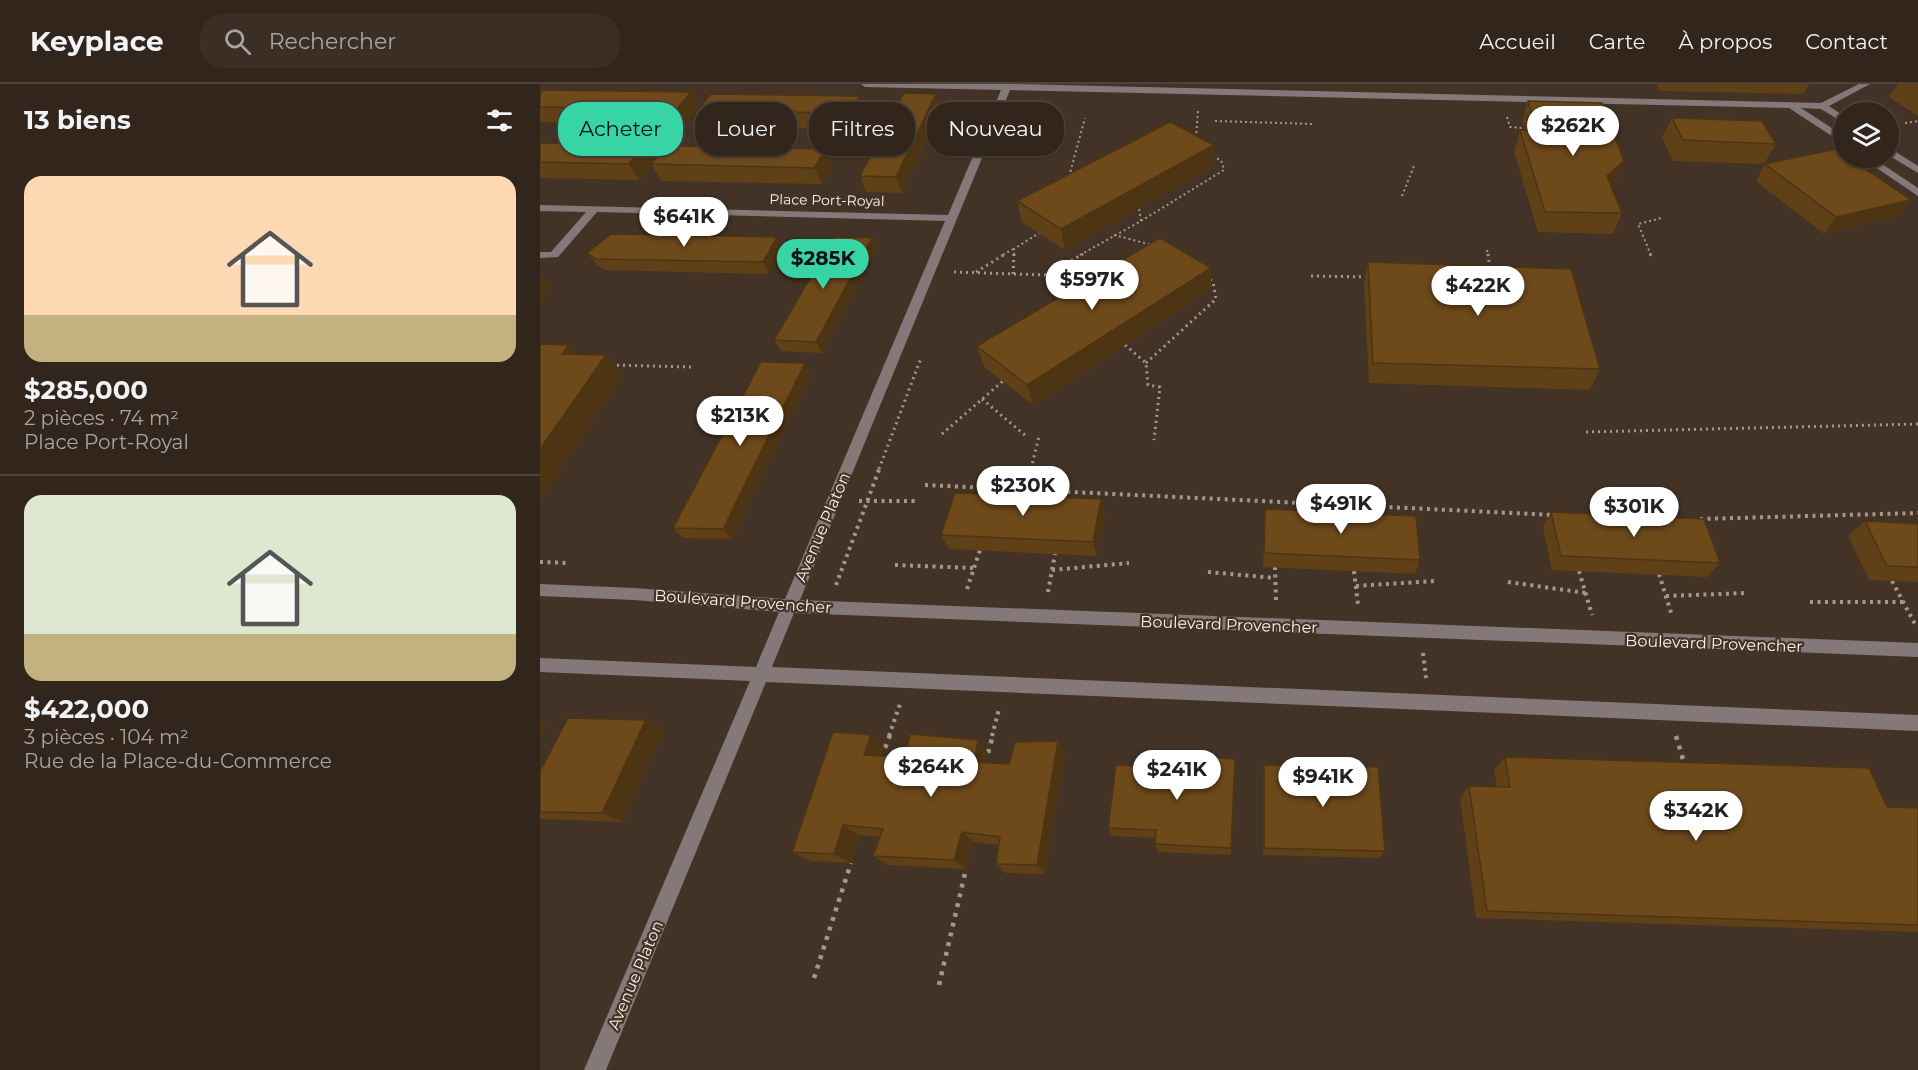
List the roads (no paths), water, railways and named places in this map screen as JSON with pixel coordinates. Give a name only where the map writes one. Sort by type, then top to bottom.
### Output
[{"type":"street","points":[[865,84],[1792,106],[1823,106],[1866,84]]},
{"type":"street","name":"Avenue Platon","points":[[595,1070],[1008,86]]},
{"type":"street","points":[[1792,106],[1833,134]]},
{"type":"street","points":[[1823,106],[1833,113]]},
{"type":"street","points":[[1899,157],[1918,170]]},
{"type":"street","points":[[1881,168],[1918,193]]},
{"type":"street","name":"Place Port-Royal","points":[[540,208],[951,219]]},
{"type":"street","points":[[540,255],[554,255],[594,209]]},
{"type":"street","name":"Boulevard Provencher","points":[[540,590],[634,594],[789,606],[1918,650]]},
{"type":"street","points":[[540,665],[1918,723]]}]
